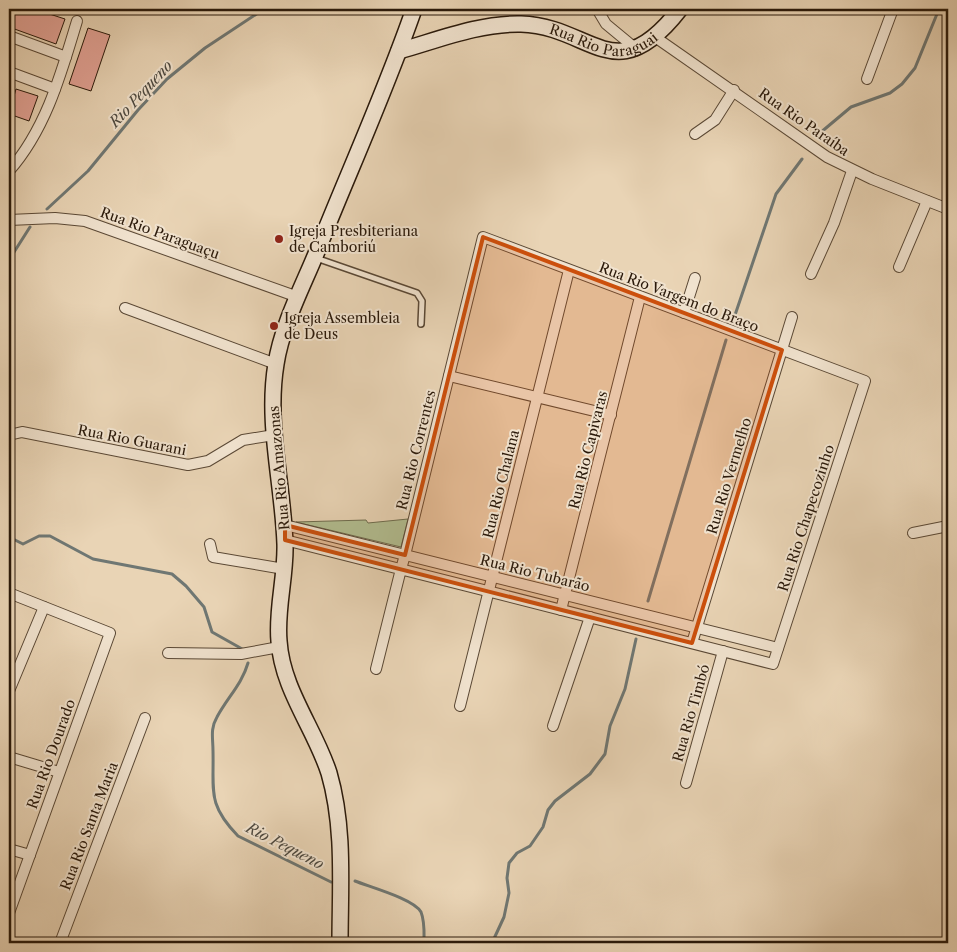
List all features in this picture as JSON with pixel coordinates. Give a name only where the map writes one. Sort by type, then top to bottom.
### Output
[{"type":"street","name":"Rua Rio Amazonas","points":[[340,943],[340,851],[336,804],[324,759],[290,686],[279,647],[278,622],[284,569],[285,532],[274,435],[276,364],[298,297],[399,51],[414,9]]},
{"type":"street","points":[[597,9],[606,24],[635,48]]},
{"type":"street","name":"Rua Rio Paraguai","points":[[399,51],[461,34],[514,24],[543,28],[604,50],[619,51],[635,48],[654,37],[680,9]]},
{"type":"street","points":[[867,79],[893,9]]},
{"type":"street","points":[[9,171],[34,139],[66,57],[77,22]]},
{"type":"street","points":[[9,36],[66,57]]},
{"type":"street","name":"Rua Rio Paraíba","points":[[654,37],[734,90],[827,157],[852,171],[948,209]]},
{"type":"street","points":[[9,72],[54,89]]},
{"type":"street","points":[[696,134],[715,120],[734,90]]},
{"type":"street","points":[[811,274],[831,229],[852,171]]},
{"type":"street","points":[[899,268],[927,201]]},
{"type":"street","name":"Rua Rio Paraguaçu","points":[[9,220],[55,218],[85,221],[298,297]]},
{"type":"street","name":"Rua Rio Vargem do Braço","points":[[483,237],[865,381]]},
{"type":"street","name":"Rua Rio Correntes","points":[[376,669],[483,237]]},
{"type":"street","name":"Rua Rio Chalana","points":[[460,706],[569,270]]},
{"type":"street","points":[[684,313],[695,278]]},
{"type":"street","name":"Rua Rio Capivaras","points":[[562,610],[640,297]]},
{"type":"street","points":[[125,308],[276,364]]},
{"type":"street","name":"Rua Rio Vermelho","points":[[692,643],[792,317]]},
{"type":"street","points":[[449,376],[611,415]]},
{"type":"street","name":"Rua Rio Chapecozinho","points":[[723,651],[773,664],[865,381]]},
{"type":"street","name":"Rua Rio Guarani","points":[[9,435],[22,432],[188,465],[208,461],[243,440],[274,435]]},
{"type":"street","points":[[913,533],[948,526]]},
{"type":"street","points":[[285,532],[401,570],[723,651]]},
{"type":"street","name":"Rua Rio Tubarão","points":[[285,532],[405,555],[778,648]]},
{"type":"street","points":[[210,544],[213,558],[284,569]]},
{"type":"street","points":[[9,593],[44,607],[9,691]]},
{"type":"street","name":"Rua Rio Dourado","points":[[9,912],[110,634],[44,607]]},
{"type":"street","points":[[553,726],[590,617]]},
{"type":"street","points":[[168,653],[230,655],[252,653],[279,647]]},
{"type":"street","name":"Rua Rio Timbó","points":[[686,782],[723,651]]},
{"type":"street","name":"Rua Rio Santa Maria","points":[[60,943],[145,718]]},
{"type":"street","points":[[9,757],[59,772]]},
{"type":"street","points":[[9,848],[30,855]]},
{"type":"lane","points":[[314,257],[417,293],[422,301],[420,324]]},
{"type":"highlighted area","points":[[483,237],[782,350],[692,643],[285,540],[285,525],[405,555]]},
{"type":"green space","points":[[408,519],[401,547],[296,522],[366,520],[368,523]]},
{"type":"building","points":[[12,9],[34,9],[65,19],[56,44],[9,27]]},
{"type":"building","points":[[88,28],[110,35],[91,91],[69,84]]},
{"type":"building","points":[[16,89],[38,96],[29,121],[9,114]]},
{"type":"waterway","name":"Rio Pequeno","points":[[47,209],[88,171],[138,110],[167,79],[205,48],[264,9]]},
{"type":"waterway","points":[[820,133],[851,107],[890,93],[902,84],[915,68],[939,9]]},
{"type":"waterway","points":[[734,318],[776,194],[802,159]]},
{"type":"waterway","name":"Rio Pequeno","points":[[9,260],[30,227]]},
{"type":"waterway","points":[[648,601],[726,340]]},
{"type":"waterway","name":"Rio Pequeno","points":[[9,533],[13,539],[23,544],[39,536],[50,536],[93,559],[172,574],[186,586],[204,607],[212,632],[244,650]]},
{"type":"waterway","points":[[492,943],[504,917],[509,893],[507,878],[509,863],[517,853],[530,846],[543,827],[548,810],[555,801],[590,774],[605,754],[610,726],[625,689],[636,639]]},
{"type":"waterway","name":"Rio Pequeno","points":[[248,663],[242,678],[213,726],[213,787],[217,806],[221,815],[238,836],[331,882]]},
{"type":"waterway","name":"Rio Pequeno","points":[[355,881],[401,898],[417,907],[421,912],[423,920],[424,943]]},
{"type":"place","name":"Igreja Presbiteriana de Camboriú","points":[[279,239]]},
{"type":"place","name":"Igreja Assembleia de Deus","points":[[274,326]]}]
